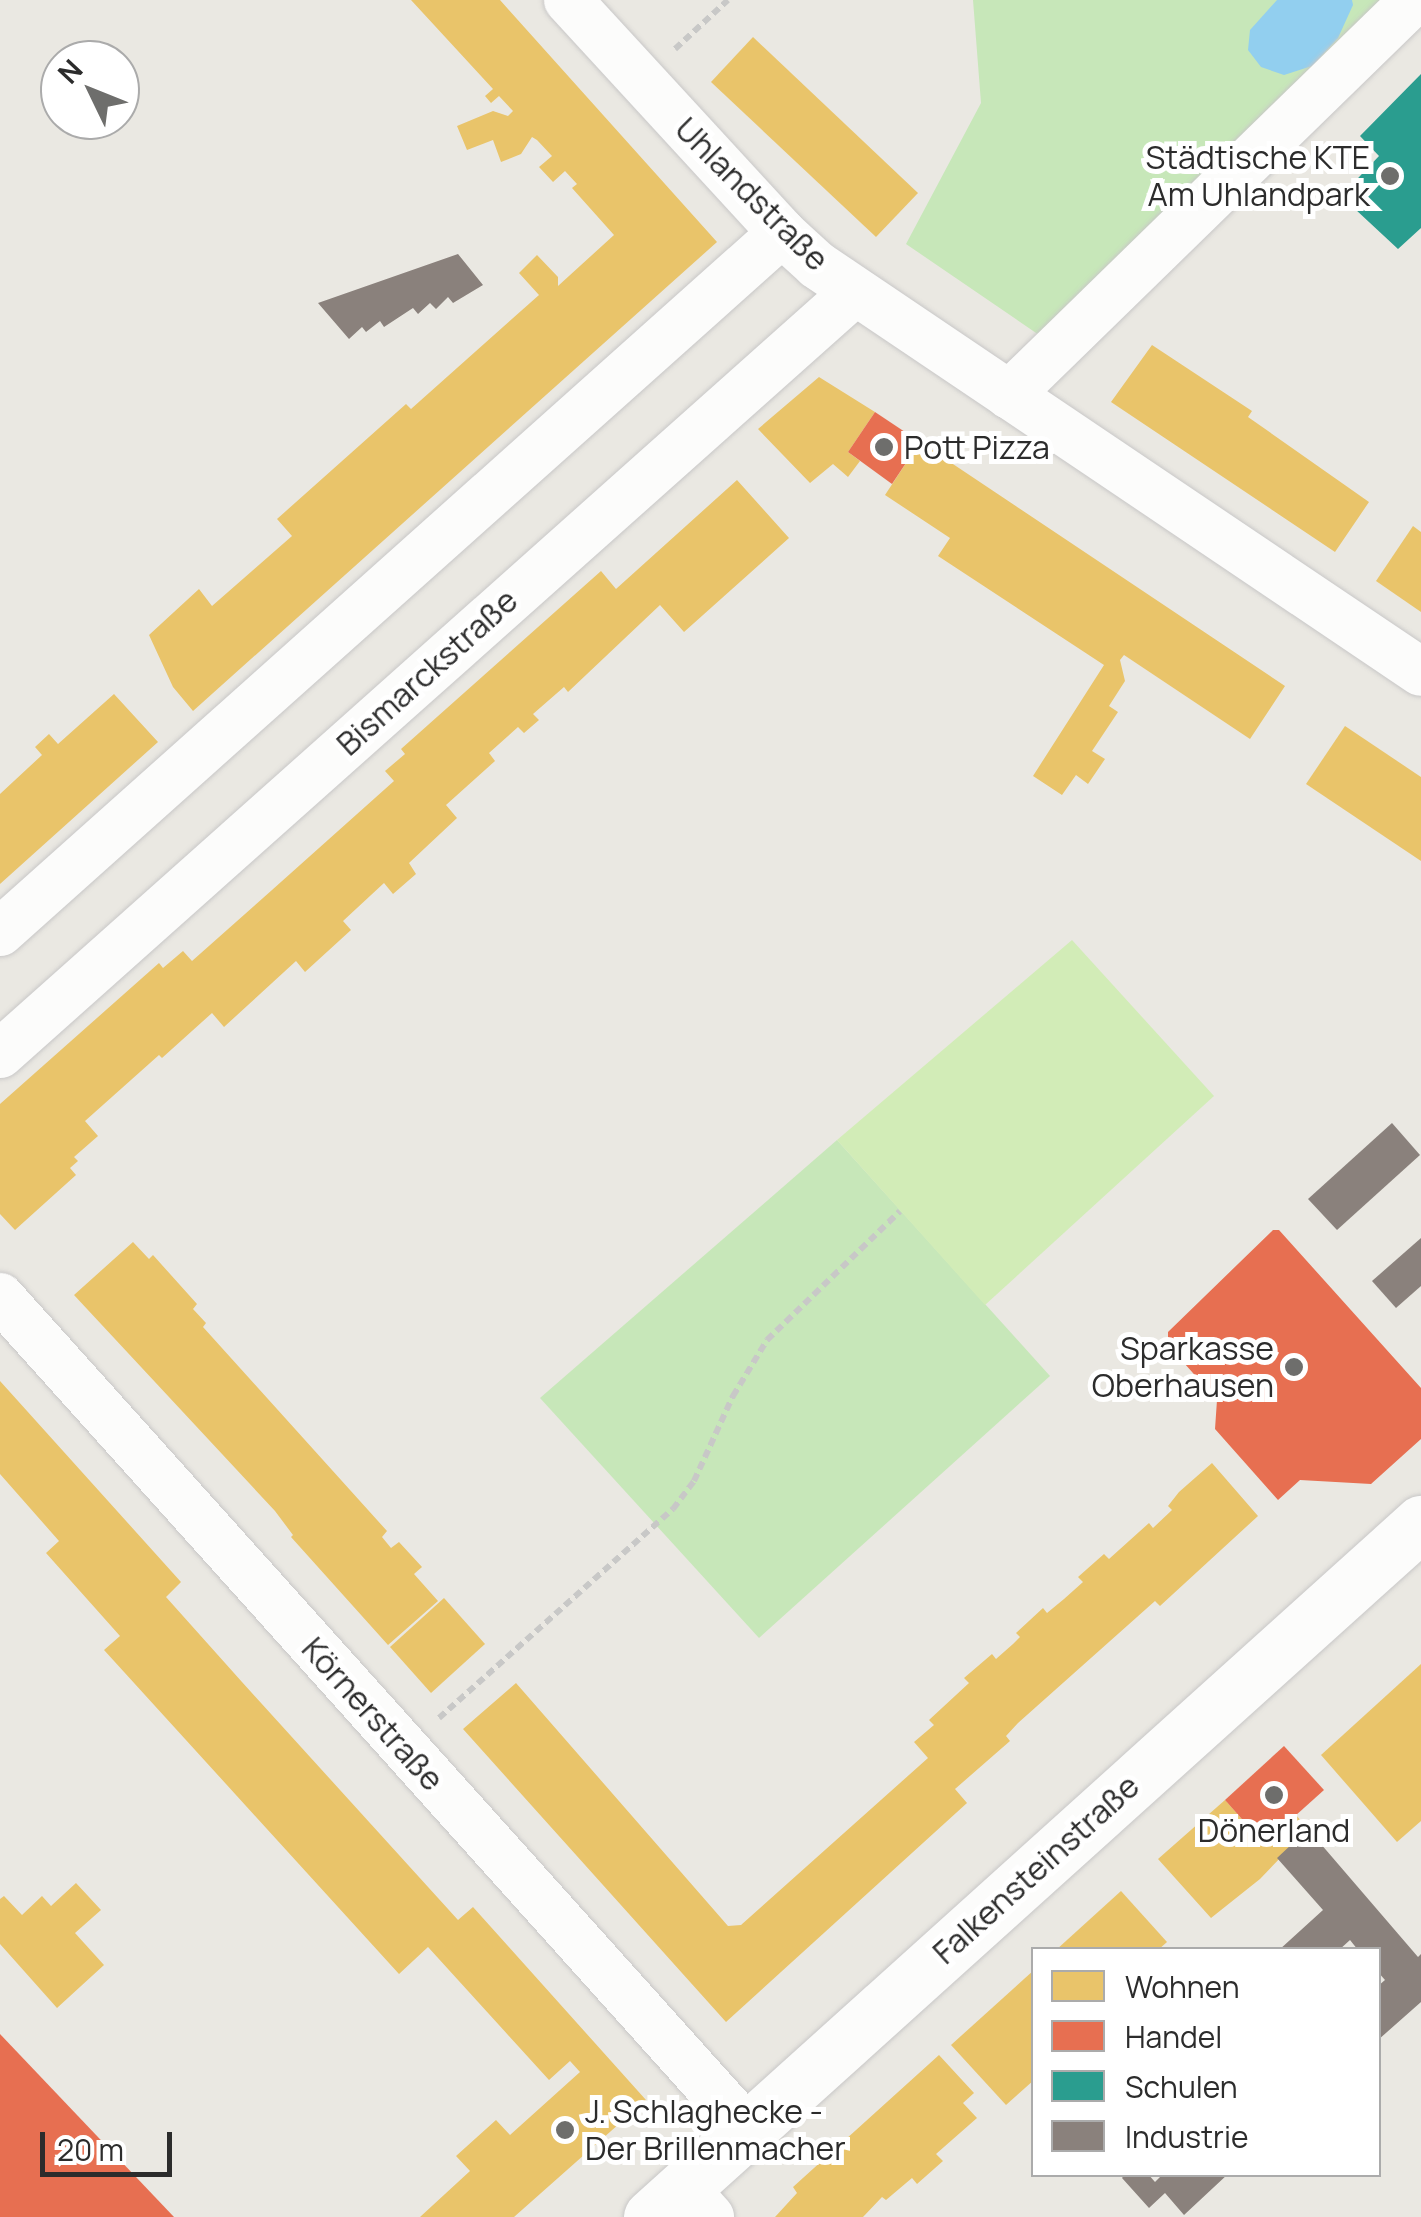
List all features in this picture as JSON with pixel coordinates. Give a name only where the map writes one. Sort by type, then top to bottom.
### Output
[{"type":"street","name":"Uhlandstraße","points":[[568,0],[782,234],[855,292],[1421,672]]},
{"type":"street","points":[[1009,395],[1414,0]]},
{"type":"street","points":[[0,932],[782,234]]},
{"type":"street","name":"Bismarckstraße","points":[[0,1054],[855,292]]},
{"type":"street","name":"Körnerstraße","points":[[0,1297],[747,2129]]},
{"type":"street","name":"Falkensteinstraße","points":[[682,2207],[747,2129],[1421,1523]]},
{"type":"path","points":[[640,80],[728,0]]},
{"type":"path","points":[[404,1749],[673,1509],[694,1481],[733,1396],[767,1340],[900,1210]]},
{"type":"green space","points":[[973,0],[1393,0],[1061,350],[906,244],[981,103]]},
{"type":"green space","points":[[1072,940],[1214,1096],[985,1305],[837,1140]]},
{"type":"green space","points":[[837,1140],[1050,1376],[759,1638],[540,1398]]},
{"type":"water","points":[[1277,0],[1352,0],[1353,5],[1338,38],[1312,66],[1284,75],[1261,67],[1248,50],[1250,30]]},
{"type":"building: Wohnen","points":[[411,0],[500,0],[717,242],[193,711],[173,687],[149,635],[199,589],[212,606],[292,536],[277,519],[406,404],[411,409],[539,295],[519,273],[537,255],[558,277],[558,286],[614,235],[572,188],[577,184],[565,171],[553,182],[539,167],[552,156],[532,137],[521,154],[501,162],[493,140],[467,150],[457,126],[493,111],[508,116],[513,111],[499,96],[491,103],[485,96],[493,89]]},
{"type":"building: Wohnen","points":[[753,37],[918,193],[876,237],[711,82]]},
{"type":"building: Wohnen","points":[[1152,345],[1252,411],[1248,417],[1369,502],[1335,552],[1111,402]]},
{"type":"building: Wohnen","points":[[819,377],[875,412],[848,452],[860,461],[848,477],[833,464],[810,483],[758,429]]},
{"type":"building: Wohnen","points":[[920,442],[1285,686],[1250,739],[1124,655],[1120,660],[1125,681],[1109,706],[1118,712],[1092,751],[1105,759],[1088,784],[1076,775],[1062,795],[1033,776],[1104,665],[938,556],[950,538],[885,495]]},
{"type":"building: Wohnen","points":[[737,480],[789,538],[684,632],[660,605],[568,692],[564,687],[533,714],[539,720],[524,733],[518,727],[489,753],[495,761],[446,805],[457,818],[409,863],[416,874],[393,894],[384,883],[343,921],[351,930],[305,972],[296,961],[224,1027],[212,1013],[162,1058],[159,1055],[85,1121],[98,1136],[74,1157],[78,1161],[70,1168],[76,1175],[15,1230],[0,1214],[0,1104],[159,963],[163,968],[183,951],[192,961],[394,781],[385,771],[405,754],[401,749],[601,571],[616,589]]},
{"type":"building: Wohnen","points":[[1413,526],[1421,532],[1421,612],[1376,581]]},
{"type":"building: Wohnen","points":[[114,694],[158,742],[0,884],[0,794],[42,755],[35,747],[49,734],[58,744]]},
{"type":"building: Wohnen","points":[[1345,726],[1421,777],[1421,861],[1306,784]]},
{"type":"building: Wohnen","points":[[133,1242],[149,1259],[153,1255],[197,1304],[193,1309],[206,1323],[203,1327],[387,1531],[382,1537],[391,1548],[399,1542],[422,1567],[414,1574],[438,1601],[388,1645],[291,1537],[275,1511],[74,1295]]},
{"type":"building: Wohnen","points":[[0,1381],[181,1582],[166,1597],[242,1682],[458,1920],[473,1907],[646,2100],[514,2217],[420,2217],[470,2171],[456,2156],[496,2120],[510,2135],[580,2072],[570,2061],[549,2080],[428,1947],[399,1974],[104,1650],[120,1636],[46,1553],[59,1541],[0,1474]]},
{"type":"building: Wohnen","points":[[1212,1463],[1258,1516],[1160,1606],[1155,1601],[1018,1723],[1006,1736],[1010,1741],[955,1789],[967,1803],[726,2022],[463,1729],[516,1683],[728,1926],[741,1925],[928,1758],[914,1742],[934,1725],[929,1720],[969,1683],[964,1678],[992,1654],[996,1659],[1013,1644],[1020,1637],[1016,1633],[1043,1608],[1047,1613],[1064,1599],[1083,1582],[1078,1577],[1104,1554],[1109,1559],[1149,1523],[1153,1528],[1172,1510],[1168,1506],[1179,1492]]},
{"type":"building: Wohnen","points":[[444,1598],[485,1644],[431,1693],[390,1647]]},
{"type":"building: Wohnen","points":[[1421,1664],[1421,1821],[1397,1842],[1321,1755]]},
{"type":"building: Wohnen","points":[[1225,1800],[1264,1844],[1296,1815],[1308,1829],[1260,1879],[1211,1918],[1158,1859]]},
{"type":"building: Wohnen","points":[[76,1883],[101,1910],[75,1933],[104,1965],[57,2008],[0,1944],[0,1899],[4,1896],[22,1915],[42,1896],[51,1906]]},
{"type":"building: Wohnen","points":[[1121,1891],[1167,1942],[1161,1947],[1059,1947]]},
{"type":"building: Wohnen","points":[[1031,1973],[1031,2083],[1006,2105],[951,2045]]},
{"type":"building: Wohnen","points":[[939,2055],[974,2093],[963,2103],[977,2118],[936,2154],[943,2161],[917,2184],[912,2178],[886,2200],[882,2197],[863,2217],[775,2217],[797,2193],[793,2187]]},
{"type":"building: Handel","name":"Pott Pizza","points":[[875,412],[920,442],[892,484],[848,452]]},
{"type":"building: Handel","name":"Sparkasse Oberhausen","points":[[1273,1230],[1279,1230],[1421,1388],[1421,1439],[1371,1484],[1300,1480],[1278,1500],[1215,1429],[1217,1400],[1168,1345],[1168,1332]]},
{"type":"building: Handel","name":"Dönerland","points":[[1284,1746],[1324,1790],[1264,1844],[1225,1800]]},
{"type":"building: Handel","points":[[0,2034],[174,2217],[0,2217]]},
{"type":"building: Schulen","name":"Städtische KTE Am Uhlandpark","points":[[1421,74],[1421,228],[1398,249],[1341,196],[1379,156],[1360,136]]},
{"type":"building: Industrie","points":[[458,254],[483,285],[453,303],[448,297],[436,309],[430,303],[418,314],[413,308],[384,327],[380,321],[366,332],[362,327],[349,339],[318,303]]},
{"type":"building: Industrie","points":[[1392,1123],[1420,1155],[1337,1230],[1308,1199]]},
{"type":"building: Industrie","points":[[1421,1238],[1421,1286],[1396,1308],[1372,1281]]},
{"type":"building: Industrie","points":[[1308,1829],[1418,1957],[1421,1954],[1421,2002],[1381,2037],[1381,1983],[1385,1980],[1381,1975],[1381,1947],[1356,1947],[1350,1940],[1342,1947],[1282,1947],[1323,1910],[1277,1858]]},
{"type":"building: Industrie","points":[[1151,2177],[1155,2182],[1160,2177],[1225,2177],[1184,2215],[1165,2193],[1149,2208],[1122,2178]]},
{"type":"place","name":"Städtische KTE Am Uhlandpark","points":[[1390,176]]},
{"type":"place","name":"Pott Pizza","points":[[884,447]]},
{"type":"place","name":"Sparkasse Oberhausen","points":[[1294,1367]]},
{"type":"place","name":"Dönerland","points":[[1274,1795]]},
{"type":"place","name":"J. Schlaghecke - Der Brillenmacher","points":[[565,2130]]}]
